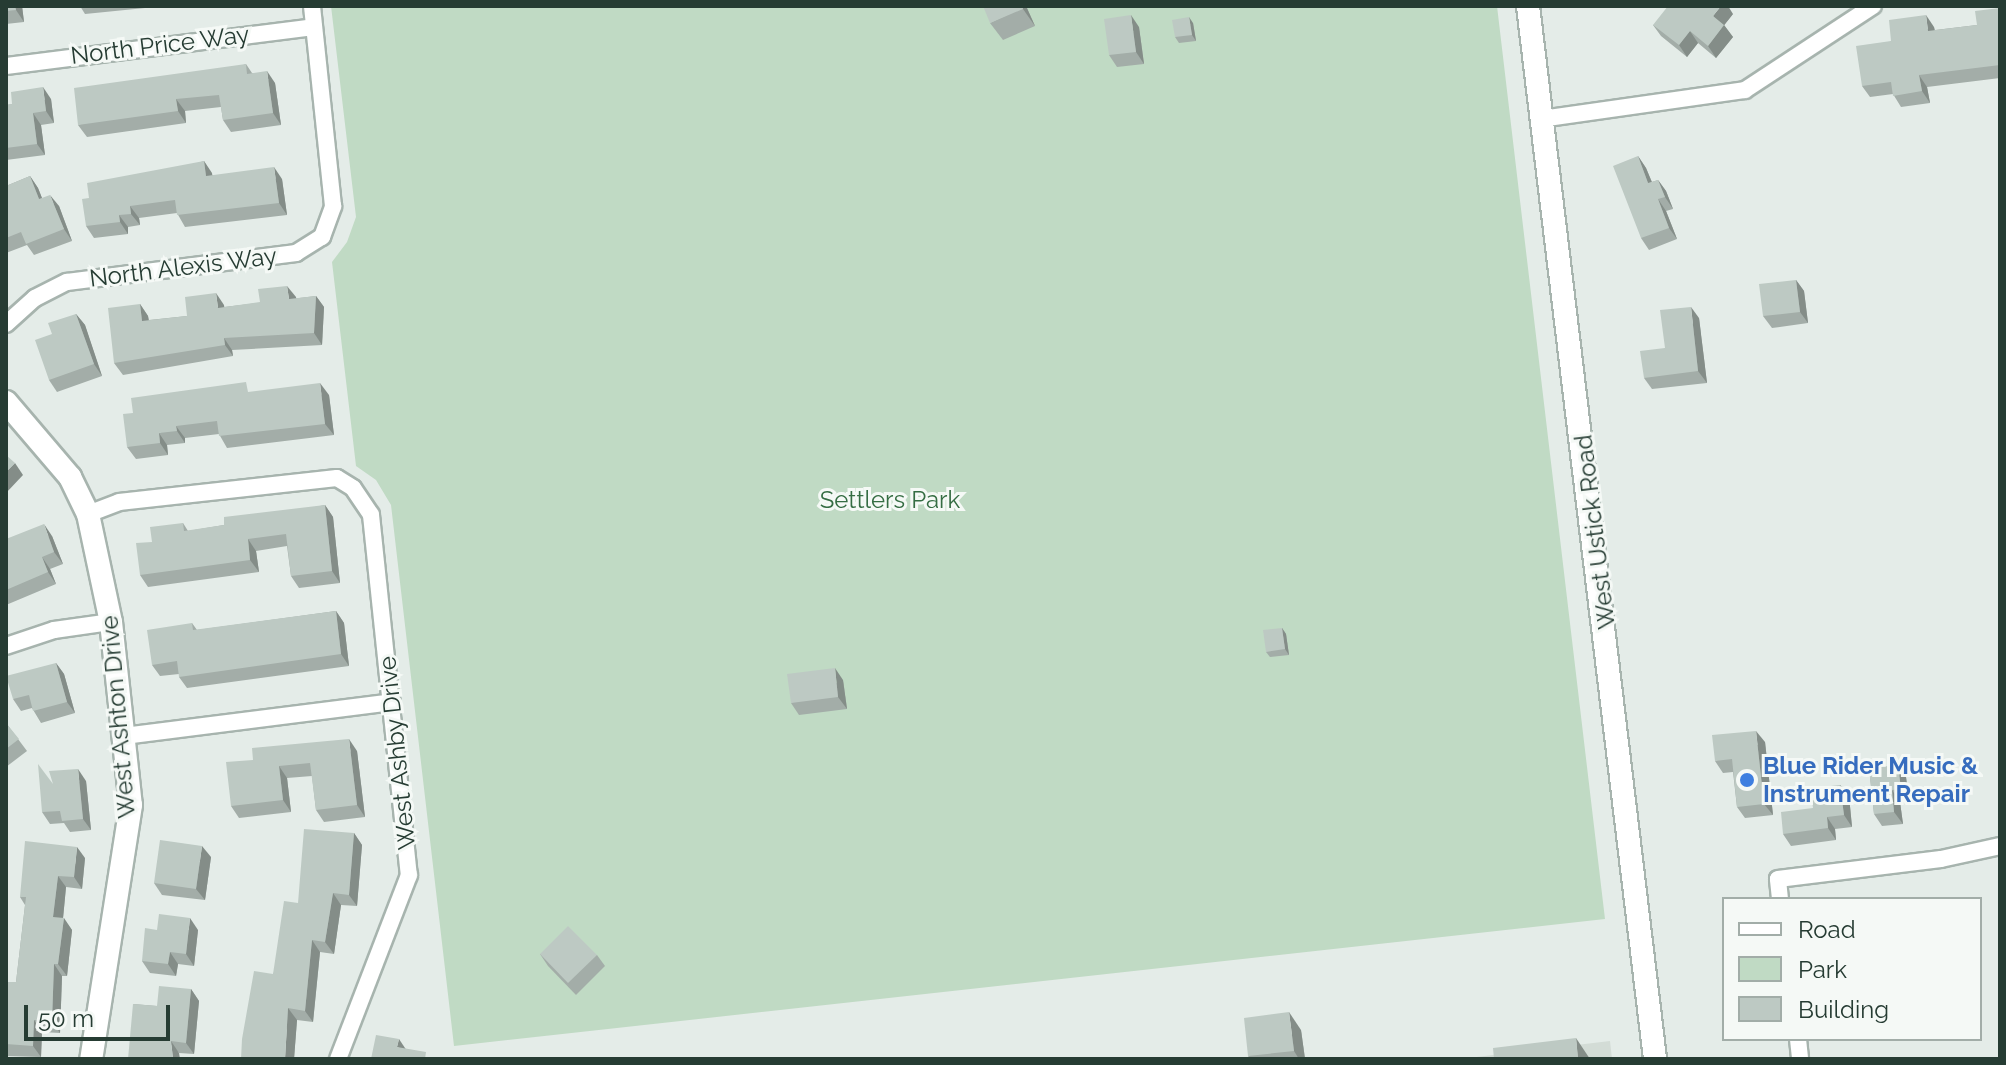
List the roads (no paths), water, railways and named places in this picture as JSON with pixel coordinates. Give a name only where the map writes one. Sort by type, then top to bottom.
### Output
[{"type":"main road","name":"West Ustick Road","points":[[1528,6],[1655,1059]]},
{"type":"main road","name":"West Ashton Drive","points":[[6,402],[70,477],[88,514],[111,622],[131,805],[91,1059]]},
{"type":"street","points":[[312,6],[314,27]]},
{"type":"street","points":[[1541,119],[1745,90],[1873,6]]},
{"type":"street","name":"North Price Way","points":[[6,66],[314,27]]},
{"type":"street","name":"North Alexis Way","points":[[6,324],[35,298],[67,282],[296,253],[322,237],[333,206],[314,27]]},
{"type":"street","name":"West Ashby Drive","points":[[88,514],[119,502],[337,478],[353,488],[371,515],[409,875],[338,1059]]},
{"type":"street","points":[[6,646],[54,630],[111,622]]},
{"type":"street","points":[[124,736],[392,702]]},
{"type":"street","points":[[1780,897],[1778,879],[1941,859],[2000,846]]},
{"type":"place","name":"Blue Rider Music & Instrument Repair","points":[[1747,780]]},
{"type":"park label","name":"Settlers Park","points":[[890,500]]}]
